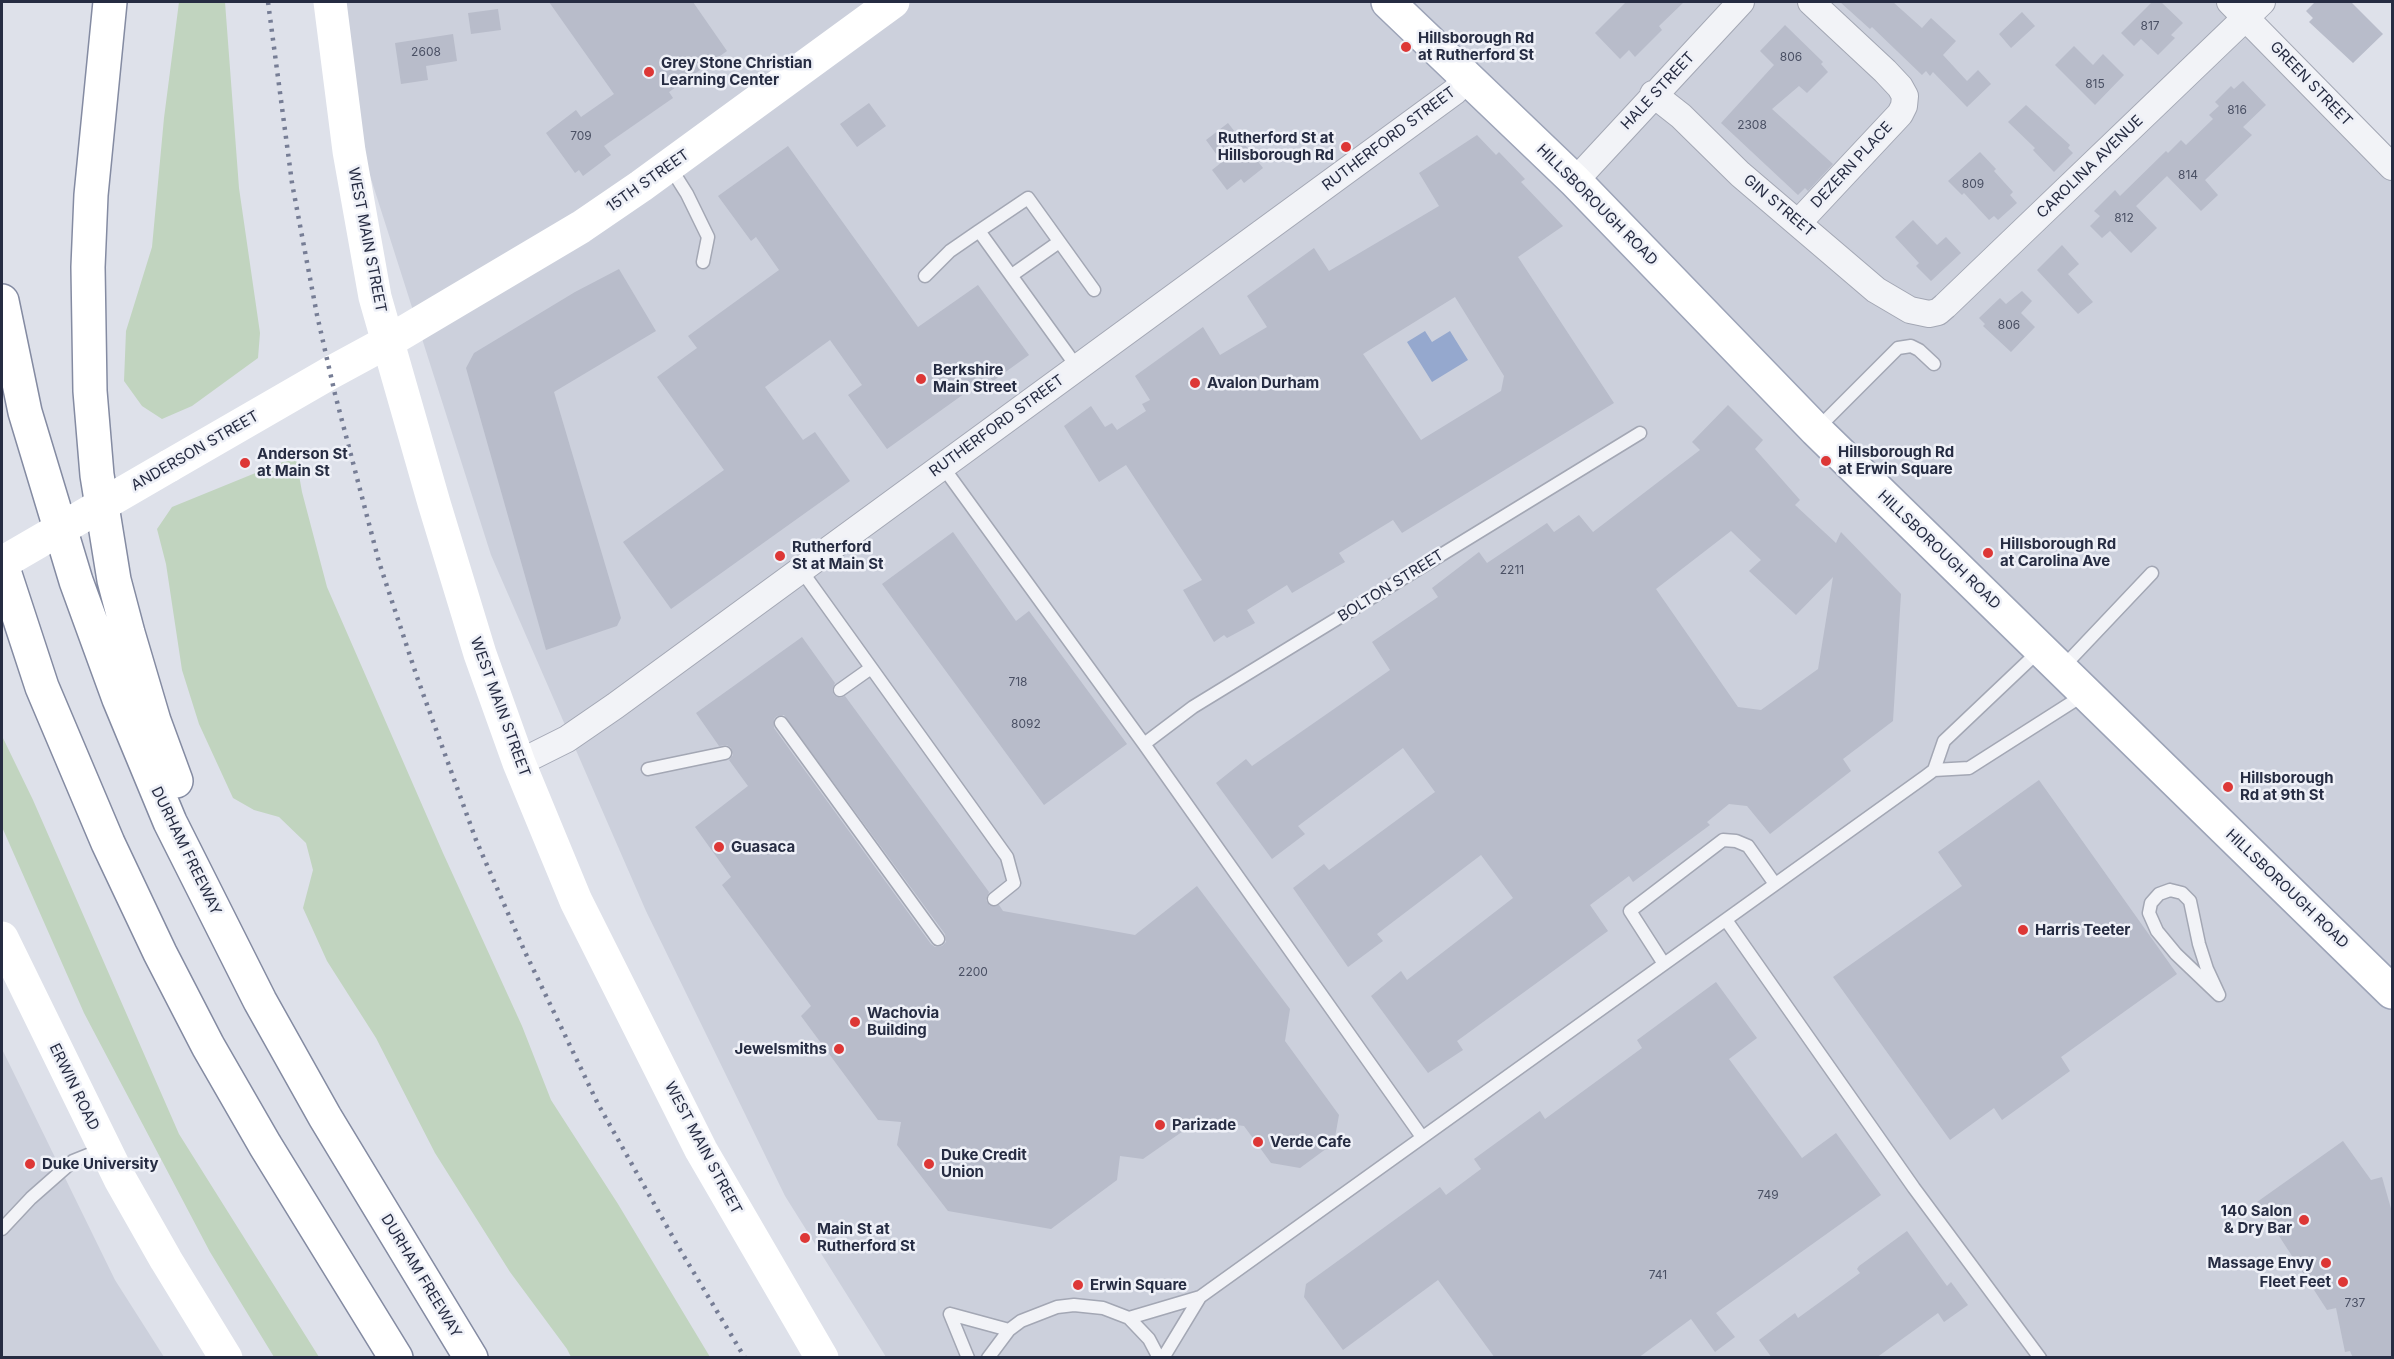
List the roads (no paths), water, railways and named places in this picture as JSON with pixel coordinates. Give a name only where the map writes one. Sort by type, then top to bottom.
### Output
[{"type":"main road","points":[[110,2],[87,267],[90,391],[97,476],[114,580],[154,721],[191,825],[247,957],[260,1001]]},
{"type":"main road","name":"WEST MAIN STREET","points":[[330,2],[353,173],[375,297],[480,654],[519,763],[576,901],[701,1150],[822,1358]]},
{"type":"main road","name":"15TH STREET","points":[[389,341],[581,227],[669,166],[893,2]]},
{"type":"main road","name":"HILLSBOROUGH ROAD","points":[[1388,2],[1575,181],[1816,430],[2392,992]]},
{"type":"main road","name":"DURHAM FREEWAY","points":[[2,301],[25,412],[76,581],[115,688],[170,822],[260,1001],[325,1117],[471,1358]]},
{"type":"main road","name":"ANDERSON STREET","points":[[2,564],[389,341]]},
{"type":"main road","points":[[2,564],[42,687]]},
{"type":"main road","points":[[2,603],[42,687],[108,843],[160,953],[208,1046],[265,1145],[396,1358]]},
{"type":"main road","name":"ERWIN ROAD","points":[[2,938],[104,1148],[161,1250],[226,1358]]},
{"type":"street","name":"HALE STREET","points":[[1575,181],[1653,94],[1741,2]]},
{"type":"street","name":"DEZERN PLACE","points":[[1798,223],[1900,114],[1905,96],[1885,71],[1811,2]]},
{"type":"street","name":"GREEN STREET","points":[[2246,7],[2392,167]]},
{"type":"street","name":"CAROLINA AVENUE","points":[[1910,310],[1929,314],[1938,312],[2246,7]]},
{"type":"street","name":"RUTHERFORD STREET","points":[[519,763],[567,740],[1454,92],[1467,79]]},
{"type":"street","name":"GIN STREET","points":[[1653,94],[1681,116],[1740,174],[1876,290],[1910,310]]},
{"type":"lane","points":[[669,166],[687,194],[708,237],[703,262]]},
{"type":"lane","points":[[925,276],[950,251],[1028,198],[1094,290]]},
{"type":"lane","points":[[979,231],[1077,367]]},
{"type":"lane","points":[[1012,275],[1059,242]]},
{"type":"lane","points":[[1816,430],[1898,348],[1911,346],[1934,364]]},
{"type":"lane","name":"BOLTON STREET","points":[[1144,744],[1193,707],[1640,433]]},
{"type":"lane","points":[[942,467],[1144,744],[1422,1137]]},
{"type":"lane","points":[[801,570],[1007,857],[1014,883],[994,899]]},
{"type":"lane","points":[[1934,770],[1944,741],[2051,659],[2152,573]]},
{"type":"lane","points":[[840,690],[871,668]]},
{"type":"lane","points":[[1129,1318],[1200,1297],[1934,770],[1969,768],[2086,693]]},
{"type":"lane","points":[[781,723],[938,939]]},
{"type":"lane","points":[[648,770],[725,753]]},
{"type":"lane","points":[[1664,964],[1630,911],[1723,840],[1736,841],[1748,846],[1775,884]]},
{"type":"lane","points":[[2170,890],[2182,893],[2190,901],[2199,944],[2219,995],[2176,954],[2157,932],[2149,913],[2151,903],[2159,894],[2170,890]]},
{"type":"lane","points":[[1726,920],[1919,1194],[2040,1358]]},
{"type":"lane","points":[[2,1229],[31,1198],[73,1161],[104,1148]]},
{"type":"lane","points":[[988,1358],[1009,1330],[1038,1313],[1074,1305],[1103,1308],[1129,1318],[1149,1339],[1161,1358],[1200,1297]]},
{"type":"lane","points":[[968,1358],[950,1314],[1009,1330]]},
{"type":"water","points":[[1425,331],[1432,342],[1450,331],[1468,360],[1432,382],[1407,342]]},
{"type":"railway","points":[[268,2],[292,183],[317,315],[379,562],[417,677],[476,840],[525,952],[598,1104],[679,1248],[745,1358]]},
{"type":"place","name":"Hillsborough Rd at Rutherford St","points":[[1406,47]]},
{"type":"place","name":"Grey Stone Christian Learning Center","points":[[649,72]]},
{"type":"place","name":"Rutherford St at Hillsborough Rd","points":[[1346,147]]},
{"type":"place","name":"Berkshire Main Street","points":[[921,379]]},
{"type":"place","name":"Avalon Durham","points":[[1195,383]]},
{"type":"place","name":"Hillsborough Rd at Erwin Square","points":[[1826,461]]},
{"type":"place","name":"Anderson St at Main St","points":[[245,463]]},
{"type":"place","name":"Hillsborough Rd at Carolina Ave","points":[[1988,553]]},
{"type":"place","name":"Rutherford St at Main St","points":[[780,556]]},
{"type":"place","name":"Hillsborough Rd at 9th St","points":[[2228,787]]},
{"type":"place","name":"Guasaca","points":[[719,847]]},
{"type":"place","name":"Harris Teeter","points":[[2023,930]]},
{"type":"place","name":"Wachovia Building","points":[[855,1022]]},
{"type":"place","name":"Jewelsmiths","points":[[839,1049]]},
{"type":"place","name":"Parizade","points":[[1160,1125]]},
{"type":"place","name":"Verde Cafe","points":[[1258,1142]]},
{"type":"place","name":"Duke University","points":[[30,1164]]},
{"type":"place","name":"Duke Credit Union","points":[[929,1164]]},
{"type":"place","name":"140 Salon & Dry Bar","points":[[2304,1220]]},
{"type":"place","name":"Main St at Rutherford St","points":[[805,1238]]},
{"type":"place","name":"Massage Envy","points":[[2326,1263]]},
{"type":"place","name":"Fleet Feet","points":[[2343,1282]]},
{"type":"place","name":"Erwin Square","points":[[1078,1285]]}]
